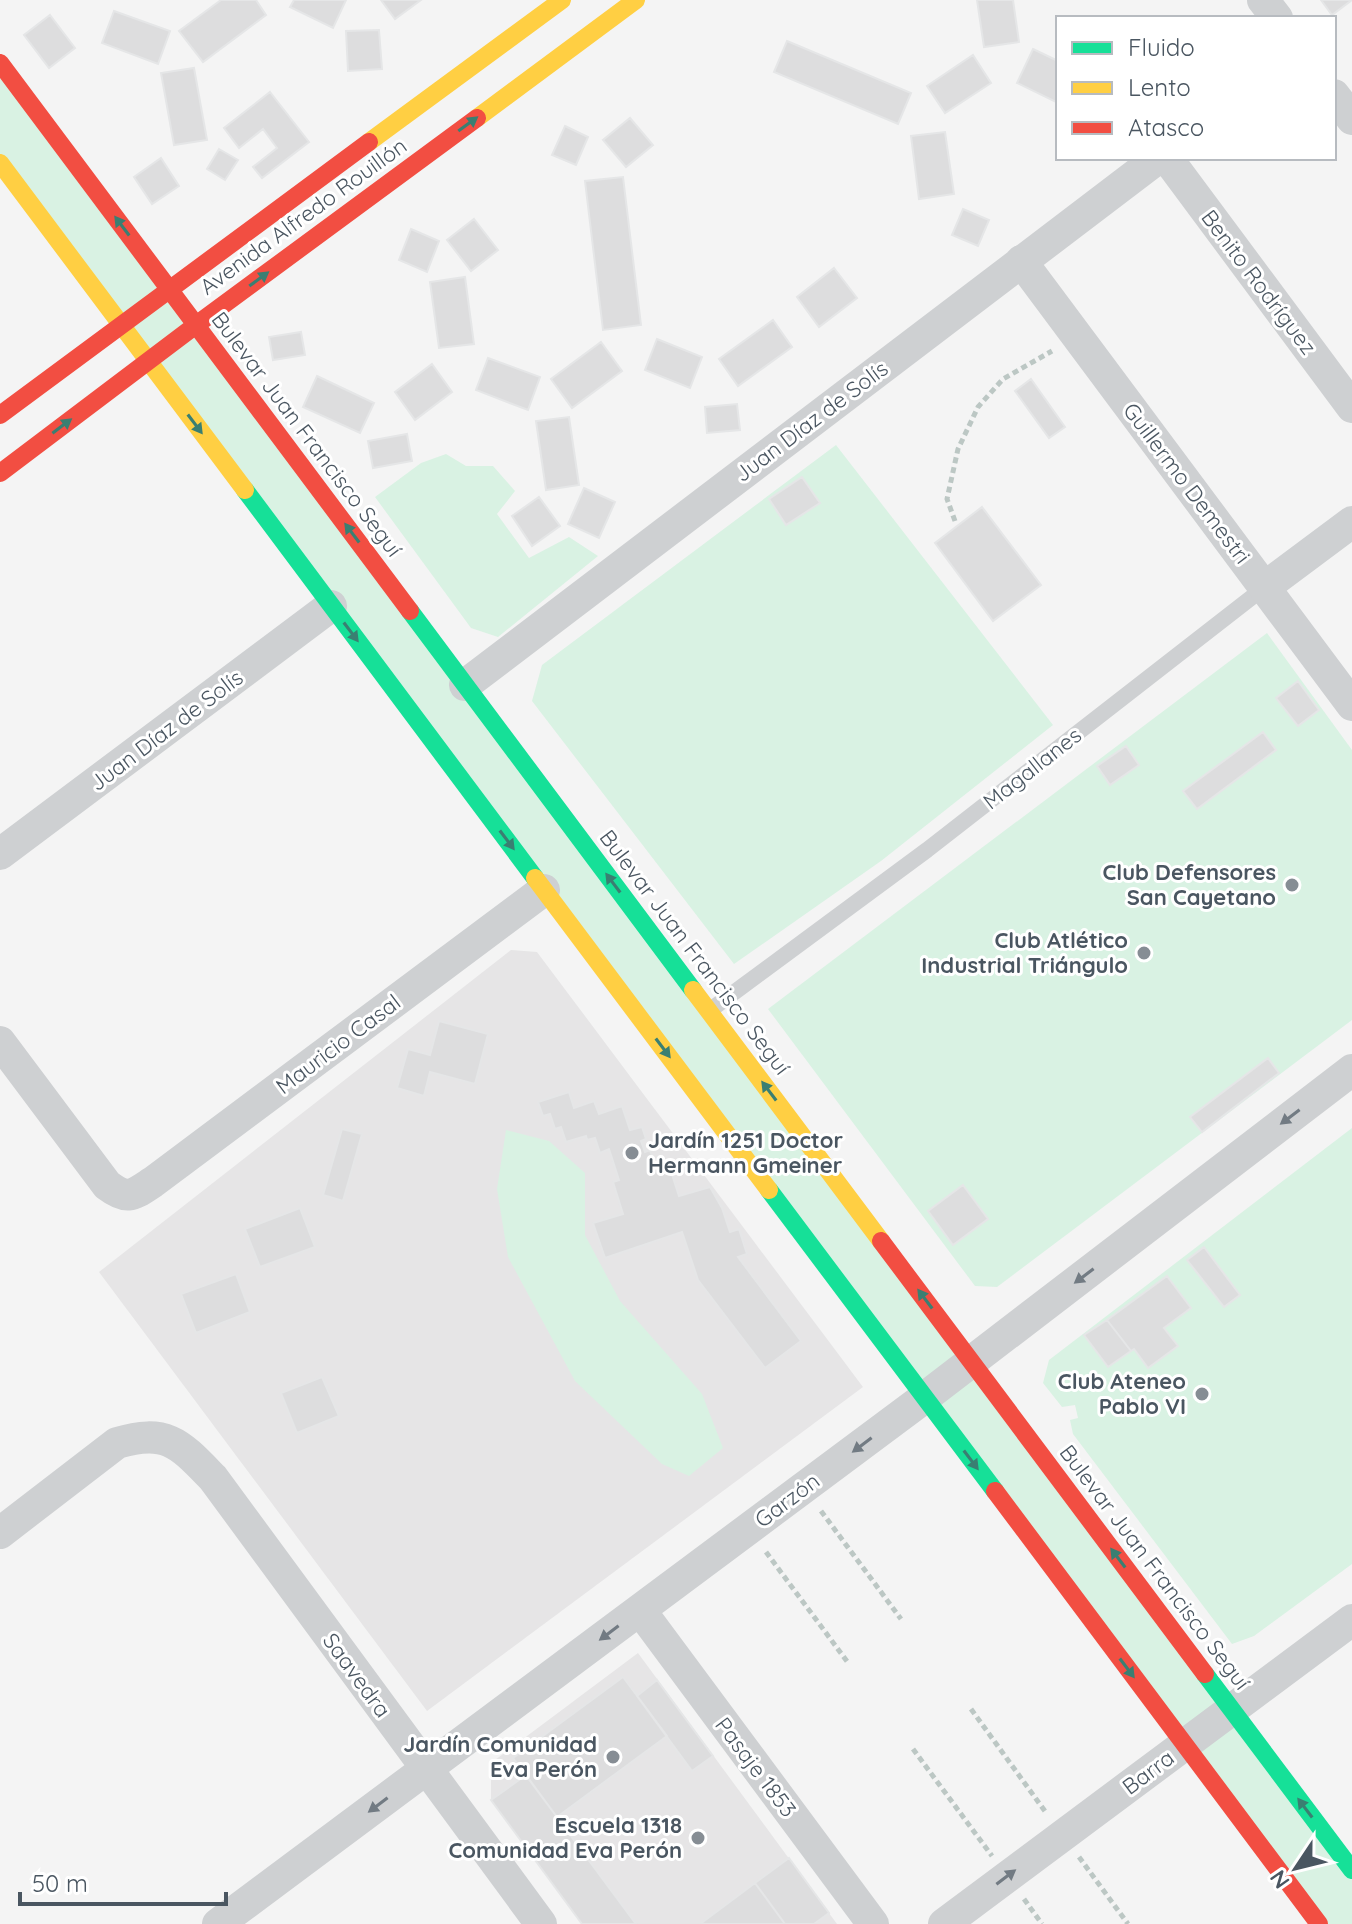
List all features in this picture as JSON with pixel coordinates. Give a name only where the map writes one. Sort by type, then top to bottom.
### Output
[{"type":"main road","name":"Avenida Alfredo Rouillón","points":[[0,415],[562,0]]},
{"type":"main road","name":"Avenida Alfredo Rouillón","points":[[0,473],[636,0]]},
{"type":"main road","name":"Bulevar Juan Francisco Seguí","points":[[0,63],[1352,1870]]},
{"type":"main road","points":[[0,163],[1319,1924]]},
{"type":"street","points":[[1263,0],[1275,16]]},
{"type":"street","points":[[1336,98],[1352,119]]},
{"type":"street","name":"Juan Díaz de Solís","points":[[465,685],[1155,160]]},
{"type":"street","name":"Benito Rodríguez","points":[[1168,160],[1352,407]]},
{"type":"street","name":"Guillermo Demestri","points":[[1021,261],[1352,705]]},
{"type":"street","name":"Magallanes","points":[[1265,587],[1352,522]]},
{"type":"street","name":"Juan Díaz de Solís","points":[[0,854],[331,606]]},
{"type":"street","name":"Mauricio Casal","points":[[0,1042],[107,1185],[120,1194],[131,1195],[153,1182],[544,890]]},
{"type":"street","name":"Garzón","points":[[218,1924],[924,1398],[1352,1070]]},
{"type":"street","name":"Saavedra","points":[[0,1533],[117,1443],[134,1438],[162,1437],[186,1450],[213,1478],[541,1924]]},
{"type":"street","name":"Pasaje 1853","points":[[640,1610],[873,1924]]},
{"type":"street","name":"Barra","points":[[944,1924],[1352,1620]]},
{"type":"lane","name":"Magallanes","points":[[709,1011],[927,850],[1265,587]]},
{"type":"path","points":[[955,521],[947,499],[958,449],[978,407],[1003,379],[1051,353],[1074,331]]},
{"type":"path","points":[[803,1488],[901,1619]]},
{"type":"path","points":[[748,1529],[849,1664]]},
{"type":"path","points":[[913,1749],[1042,1924]]},
{"type":"shaded area","points":[[511,950],[537,952],[863,1387],[427,1711],[99,1272]]},
{"type":"shaded area","points":[[638,1653],[837,1924],[582,1924],[491,1800],[491,1763]]},
{"type":"green space","points":[[0,63],[1352,1870],[1352,1924],[1319,1924],[0,163]]},
{"type":"green space","points":[[836,445],[1053,725],[881,861],[734,964],[532,701],[542,665]]},
{"type":"green space","points":[[446,454],[466,466],[493,466],[515,491],[497,514],[529,558],[569,537],[598,556],[498,637],[471,628],[375,497],[421,463]]},
{"type":"green space","points":[[1267,633],[1352,750],[1352,1020],[997,1287],[975,1286],[768,1009]]},
{"type":"green space","name":"Club Ateneo Pablo VI","points":[[1352,1128],[1352,1564],[1254,1636],[1232,1644],[1073,1434],[1070,1420],[1078,1418],[1075,1405],[1062,1407],[1043,1383],[1049,1360]]},
{"type":"green space","points":[[506,1130],[549,1141],[585,1173],[585,1235],[620,1301],[702,1394],[723,1448],[689,1476],[662,1464],[575,1381],[508,1257],[497,1189]]},
{"type":"building","points":[[221,0],[256,0],[266,15],[203,62],[179,31]]},
{"type":"building","points":[[294,0],[346,0],[333,28],[290,7]]},
{"type":"building","points":[[381,0],[421,0],[395,19]]},
{"type":"building","points":[[977,0],[1013,0],[1019,42],[984,47]]},
{"type":"building","points":[[1321,0],[1352,0],[1332,15]]},
{"type":"building","points":[[114,11],[170,31],[158,64],[102,43]]},
{"type":"building","points":[[50,15],[75,48],[49,68],[24,35]]},
{"type":"building","points":[[379,30],[382,69],[348,71],[346,31]]},
{"type":"building","points":[[787,41],[911,93],[898,124],[774,72]]},
{"type":"building","points":[[1033,49],[1056,60],[1056,102],[1017,83]]},
{"type":"building","points":[[973,55],[991,83],[945,113],[927,86]]},
{"type":"building","points":[[194,68],[207,140],[174,145],[161,73]]},
{"type":"building","points":[[270,92],[309,142],[262,178],[253,167],[277,148],[263,129],[239,148],[224,128]]},
{"type":"building","points":[[630,118],[653,145],[626,167],[603,140]]},
{"type":"building","points":[[565,126],[588,137],[576,165],[552,155]]},
{"type":"building","points":[[945,132],[954,194],[919,199],[911,136]]},
{"type":"building","points":[[219,149],[238,160],[225,180],[207,169]]},
{"type":"building","points":[[161,158],[179,186],[152,204],[134,177]]},
{"type":"building","points":[[623,177],[641,325],[603,330],[585,181]]},
{"type":"building","points":[[963,209],[989,220],[978,246],[952,235]]},
{"type":"building","points":[[474,219],[498,250],[471,271],[447,240]]},
{"type":"building","points":[[411,229],[439,241],[427,272],[399,260]]},
{"type":"building","points":[[834,268],[857,298],[819,327],[797,297]]},
{"type":"building","points":[[465,277],[474,344],[439,348],[430,282]]},
{"type":"building","points":[[773,320],[792,347],[738,386],[719,359]]},
{"type":"building","points":[[301,332],[305,355],[273,360],[269,337]]},
{"type":"building","points":[[657,339],[702,357],[690,388],[645,370]]},
{"type":"building","points":[[601,342],[622,371],[572,408],[551,379]]},
{"type":"building","points":[[488,358],[540,377],[528,410],[476,390]]},
{"type":"building","points":[[432,364],[452,392],[415,420],[395,392]]},
{"type":"building","points":[[317,376],[374,403],[360,433],[303,407]]},
{"type":"building","points":[[1031,379],[1065,427],[1049,438],[1015,391]]},
{"type":"building","points":[[737,404],[740,430],[707,433],[705,407]]},
{"type":"building","points":[[569,417],[579,485],[546,490],[536,421]]},
{"type":"building","points":[[407,434],[412,461],[373,468],[368,441]]},
{"type":"building","points":[[802,477],[820,503],[786,525],[769,499]]},
{"type":"building","points":[[584,488],[615,502],[599,538],[568,524]]},
{"type":"building","points":[[539,497],[560,526],[532,546],[512,516]]},
{"type":"building","points":[[982,507],[1041,585],[993,621],[935,543]]},
{"type":"building","points":[[1298,681],[1319,710],[1298,726],[1276,698]]},
{"type":"building","points":[[1263,732],[1276,750],[1197,809],[1183,791]]},
{"type":"building","points":[[1126,746],[1139,765],[1110,785],[1097,766]]},
{"type":"building","points":[[439,1021],[488,1034],[475,1084],[430,1072],[424,1096],[397,1088],[408,1049],[430,1055]]},
{"type":"building","points":[[1268,1058],[1279,1073],[1202,1132],[1190,1117]]},
{"type":"building","points":[[569,1092],[574,1108],[594,1101],[599,1114],[622,1106],[630,1130],[642,1127],[646,1139],[641,1141],[645,1152],[650,1150],[656,1169],[669,1165],[679,1196],[710,1187],[722,1208],[730,1232],[739,1229],[747,1254],[738,1257],[801,1341],[765,1368],[698,1280],[682,1232],[605,1258],[593,1223],[623,1214],[613,1182],[619,1180],[609,1149],[600,1153],[595,1138],[587,1140],[586,1136],[566,1142],[561,1127],[555,1129],[550,1114],[543,1116],[538,1102]]},
{"type":"building","points":[[342,1129],[362,1134],[343,1201],[323,1195]]},
{"type":"building","points":[[963,1185],[988,1219],[953,1245],[928,1211]]},
{"type":"building","points":[[300,1208],[315,1247],[260,1267],[245,1229]]},
{"type":"building","points":[[1204,1247],[1240,1295],[1224,1307],[1187,1260]]},
{"type":"building","points":[[236,1274],[250,1312],[196,1333],[181,1294]]},
{"type":"building","points":[[1167,1276],[1191,1308],[1164,1328],[1178,1346],[1148,1368],[1107,1320]]},
{"type":"building","points":[[1107,1320],[1131,1351],[1108,1367],[1084,1335]]},
{"type":"building","points":[[322,1377],[339,1416],[297,1433],[281,1393]]},
{"type":"building","points":[[623,1677],[667,1736],[557,1817],[513,1758]]},
{"type":"building","points":[[657,1680],[713,1756],[692,1771],[637,1696]]},
{"type":"building","points":[[526,1775],[636,1924],[582,1924],[491,1800]]},
{"type":"building","points":[[789,1858],[829,1913],[814,1924],[785,1924],[755,1883]]},
{"type":"building","points":[[755,1883],[785,1924],[700,1924]]},
{"type":"traffic: fast","points":[[245,490],[535,878]]},
{"type":"traffic: fast","points":[[410,611],[693,990]]},
{"type":"traffic: fast","points":[[769,1190],[995,1491]]},
{"type":"traffic: fast","points":[[1205,1674],[1352,1870]]},
{"type":"traffic: slow","points":[[369,142],[562,0]]},
{"type":"traffic: slow","points":[[477,118],[636,0]]},
{"type":"traffic: slow","points":[[0,163],[245,490]]},
{"type":"traffic: slow","points":[[535,878],[769,1190]]},
{"type":"traffic: slow","points":[[693,990],[881,1241]]},
{"type":"traffic: jam","points":[[0,63],[410,611]]},
{"type":"traffic: jam","points":[[0,473],[477,118]]},
{"type":"traffic: jam","points":[[0,415],[369,142]]},
{"type":"traffic: jam","points":[[881,1241],[1205,1674]]},
{"type":"traffic: jam","points":[[995,1491],[1319,1924]]},
{"type":"place","name":"Club Defensores San Cayetano","points":[[1292,885]]},
{"type":"place","name":"Club Atlético Industrial Triángulo","points":[[1144,953]]},
{"type":"place","name":"Jardín 1251 Doctor Hermann Gmeiner","points":[[632,1153]]},
{"type":"place","name":"Club Ateneo Pablo VI","points":[[1202,1394]]},
{"type":"place","name":"Jardín Comunidad Eva Perón","points":[[613,1757]]},
{"type":"place","name":"Escuela 1318 Comunidad Eva Perón","points":[[698,1838]]}]
